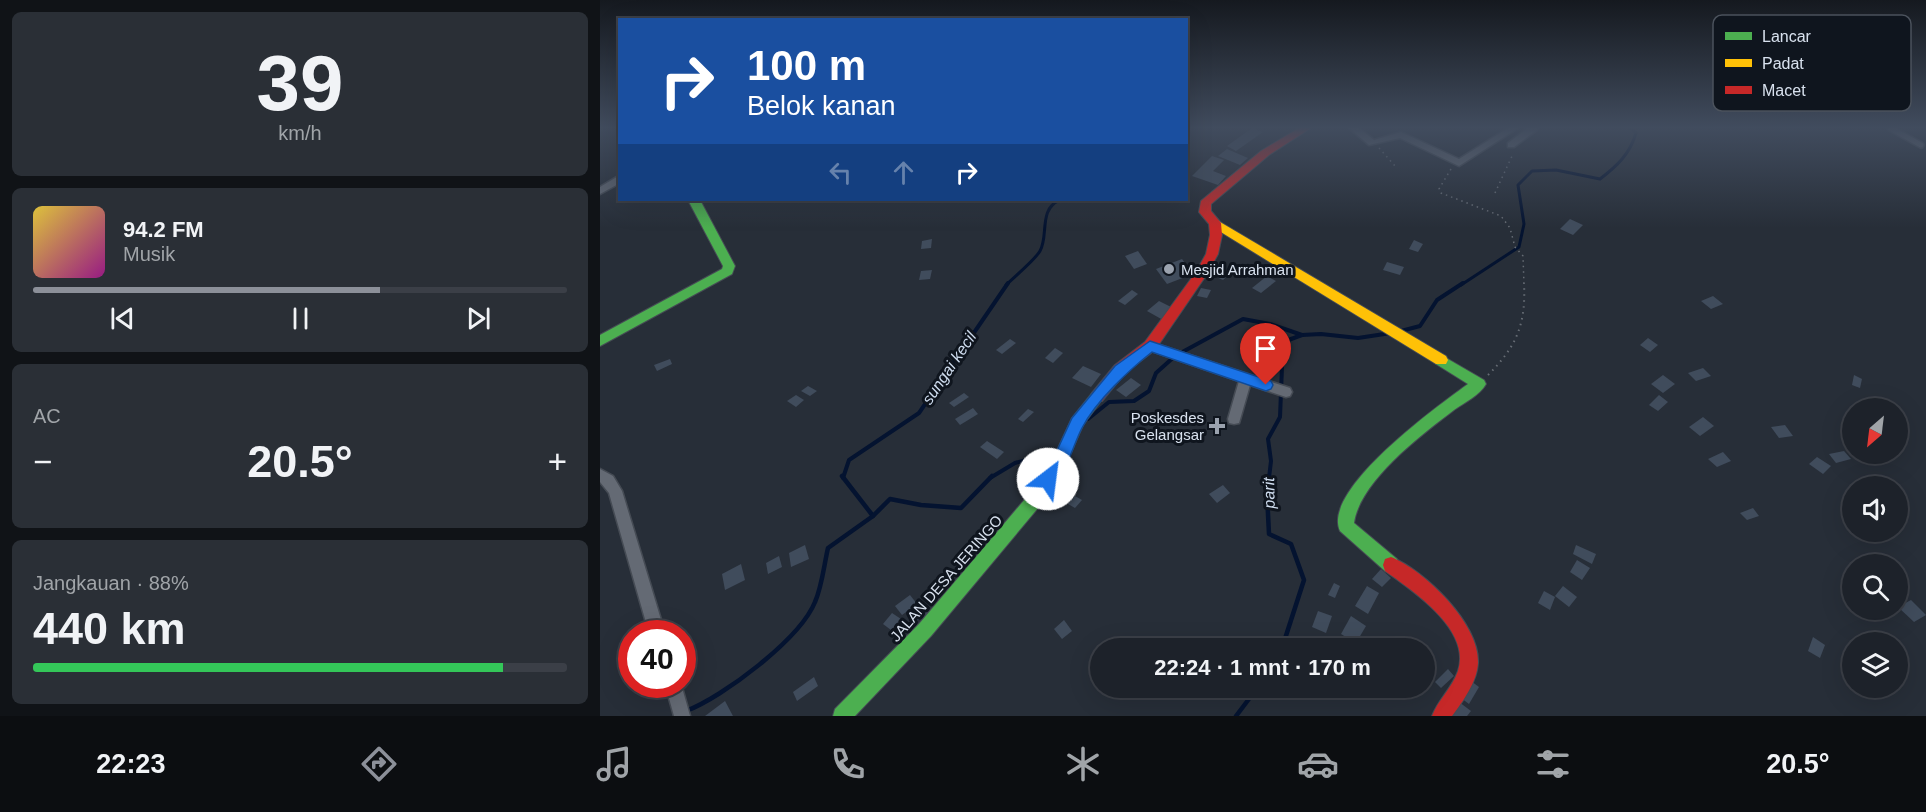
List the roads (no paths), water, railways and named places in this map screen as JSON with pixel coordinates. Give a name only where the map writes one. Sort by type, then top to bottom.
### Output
[{"type":"street","name":"JALAN DESA JERINGO","points":[[842,716],[925,630],[991,554],[1037,497],[1060,461],[1077,422],[1120,369],[1150,346],[1205,267],[1215,242],[1215,223],[1205,212],[1205,203],[1255,161]]},
{"type":"street","points":[[600,191],[618,179]]},
{"type":"street","points":[[600,341],[728,271],[729,266],[695,201]]},
{"type":"street","points":[[1215,223],[1263,254],[1386,325],[1479,384],[1446,406],[1383,462],[1358,495],[1345,521],[1346,526],[1377,554],[1454,618],[1469,648],[1469,664],[1441,716]]},
{"type":"street","points":[[1150,346],[1286,392]]},
{"type":"street","points":[[1234,418],[1246,378]]},
{"type":"street","points":[[600,475],[608,480],[615,491],[653,620]]},
{"type":"waterway","points":[[1461,285],[1519,247],[1524,224],[1518,185],[1532,171],[1556,170],[1600,179],[1619,161]]},
{"type":"waterway","name":"sungai kecil","points":[[1008,283],[1040,251],[1043,245],[1046,216],[1053,204],[1058,201]]},
{"type":"waterway","name":"sungai kecil","points":[[843,478],[849,460],[919,413],[1008,283]]},
{"type":"waterway","points":[[1401,331],[1420,326],[1437,300],[1463,283]]},
{"type":"waterway","points":[[1088,419],[1109,402],[1134,401],[1149,391],[1156,373],[1175,356],[1243,319],[1270,324],[1302,335]]},
{"type":"waterway","points":[[1302,335],[1321,334],[1358,338],[1391,333]]},
{"type":"waterway","name":"parit","points":[[1269,478],[1271,461],[1268,439],[1280,417],[1283,342],[1302,335]]},
{"type":"waterway","points":[[990,478],[1015,463],[1059,451]]},
{"type":"waterway","name":"parit","points":[[1269,476],[1267,494],[1269,534],[1291,544],[1304,580],[1285,638]]},
{"type":"waterway","name":"sungai kecil","points":[[843,478],[873,516]]},
{"type":"waterway","points":[[873,516],[890,499],[921,505],[961,508],[990,478]]},
{"type":"waterway","points":[[686,711],[702,704],[739,680],[794,633],[815,602],[828,548],[873,516]]},
{"type":"waterway","name":"parit","points":[[1236,716],[1250,698]]},
{"type":"place","name":"Mesjid Arrahman","points":[[1169,269]]},
{"type":"place","name":"Poskesdes Gelangsar","points":[[1217,426]]}]
